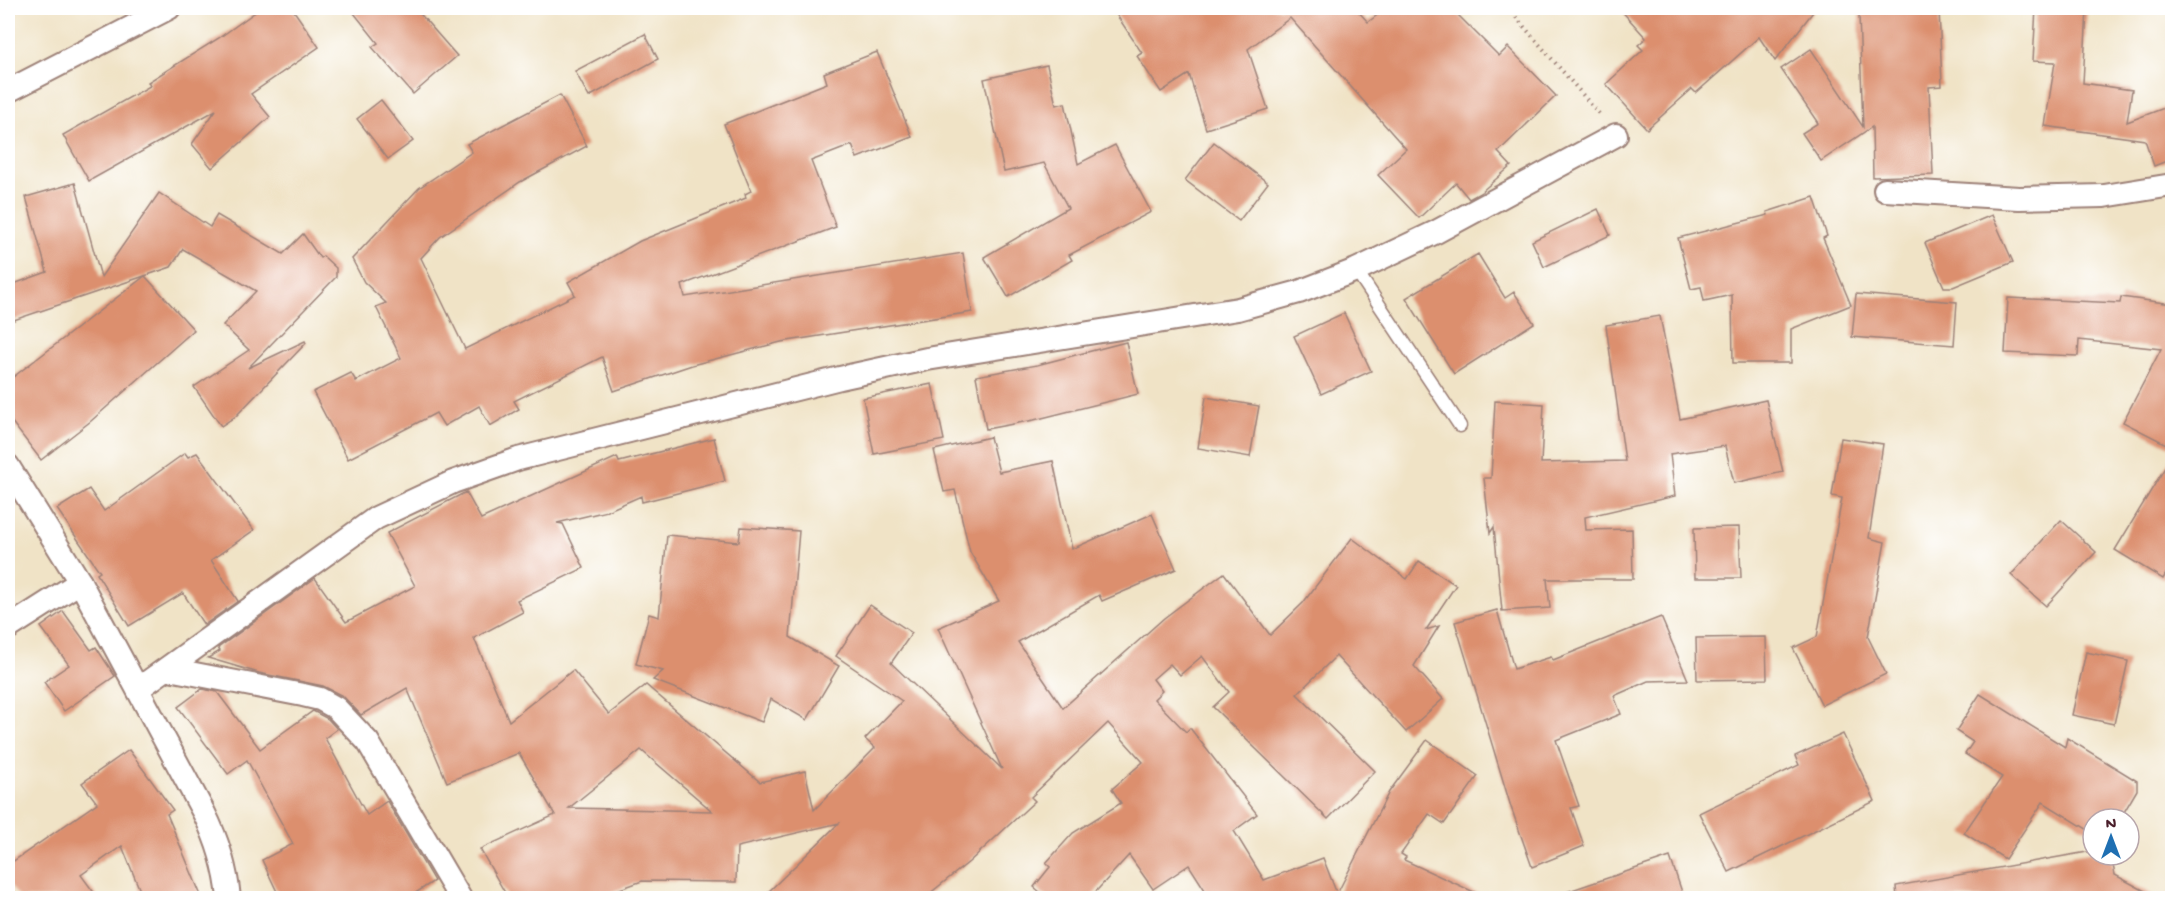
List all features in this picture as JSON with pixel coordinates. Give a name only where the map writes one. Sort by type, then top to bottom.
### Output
[{"type":"street","points":[[8,91],[169,8]]},
{"type":"street","points":[[138,689],[169,669],[376,518],[453,482],[518,459],[840,378],[927,359],[1238,309],[1299,292],[1356,270],[1436,232],[1617,135]]},
{"type":"street","points":[[1885,190],[2019,198],[2104,196],[2172,186]]},
{"type":"street","points":[[8,466],[80,582],[217,839],[229,898]]},
{"type":"street","points":[[8,628],[80,582]]},
{"type":"street","points":[[169,669],[303,695],[320,699],[336,708],[368,742],[460,898]]},
{"type":"lane","points":[[1356,270],[1460,426]]},
{"type":"path","points":[[1508,8],[1617,135]]},
{"type":"building","points":[[261,8],[292,8],[319,47],[251,94],[270,117],[212,168],[192,144],[216,110],[89,181],[63,135],[150,86],[148,82],[219,38]]},
{"type":"building","points":[[350,8],[415,8],[457,56],[413,94],[372,47],[378,43]]},
{"type":"building","points":[[1112,8],[1355,8],[1368,22],[1387,8],[1451,8],[1499,56],[1508,47],[1556,96],[1498,152],[1511,166],[1480,193],[1469,199],[1456,183],[1419,218],[1378,175],[1406,149],[1290,18],[1248,49],[1268,109],[1206,129],[1189,74],[1161,92],[1137,56],[1142,53]]},
{"type":"building","points":[[1619,8],[1816,8],[1775,61],[1759,37],[1696,93],[1692,89],[1647,129],[1606,84],[1643,50],[1638,45],[1646,38]]},
{"type":"building","points":[[1870,8],[1939,8],[1942,86],[1929,87],[1933,175],[1873,177],[1872,127],[1821,161],[1802,133],[1818,123],[1781,69],[1811,49],[1863,127],[1859,15]]},
{"type":"building","points":[[2036,8],[2087,9],[2083,83],[2132,90],[2127,122],[2172,105],[2172,159],[2154,166],[2145,140],[2045,126],[2055,62],[2033,61]]},
{"type":"building","points":[[645,34],[658,59],[589,97],[575,71]]},
{"type":"building","points":[[877,52],[912,137],[857,158],[852,145],[811,161],[836,227],[682,285],[685,297],[963,253],[972,312],[781,342],[692,365],[614,391],[602,357],[514,401],[519,409],[490,426],[479,406],[444,426],[436,413],[348,459],[313,392],[351,373],[356,381],[401,358],[376,307],[386,303],[364,282],[352,259],[419,188],[472,152],[467,144],[560,95],[587,146],[520,182],[440,237],[421,258],[465,349],[575,295],[568,282],[640,241],[746,198],[745,194],[751,191],[724,124],[827,83],[824,73]]},
{"type":"building","points":[[1047,65],[1056,105],[1065,103],[1078,164],[1115,145],[1151,212],[1069,255],[1072,260],[1008,297],[984,257],[1068,208],[1044,163],[1004,172],[984,79]]},
{"type":"building","points":[[381,100],[413,141],[388,159],[357,119]]},
{"type":"building","points":[[1214,142],[1268,183],[1239,221],[1185,180]]},
{"type":"building","points":[[75,183],[101,277],[159,193],[210,227],[217,215],[283,254],[303,234],[320,258],[323,256],[336,268],[336,277],[248,368],[305,341],[306,343],[236,416],[221,426],[194,387],[249,350],[223,325],[256,291],[183,249],[171,267],[8,322],[8,286],[47,272],[26,197]]},
{"type":"building","points":[[1814,197],[1827,236],[1823,238],[1851,305],[1791,329],[1791,363],[1733,363],[1732,295],[1704,301],[1701,287],[1691,289],[1678,238],[1768,215],[1767,212]]},
{"type":"building","points":[[1598,209],[1610,235],[1544,267],[1532,241]]},
{"type":"building","points":[[1992,215],[2013,262],[1953,287],[1944,287],[1925,243]]},
{"type":"building","points":[[1478,254],[1505,298],[1514,292],[1534,323],[1454,374],[1406,298]]},
{"type":"building","points":[[145,276],[194,330],[91,421],[41,460],[8,417],[8,381]]},
{"type":"building","points":[[1856,294],[1957,302],[1954,345],[1852,337]]},
{"type":"building","points":[[2121,297],[2172,304],[2172,447],[2123,422],[2161,349],[2079,340],[2078,356],[2005,353],[2008,298],[2120,303]]},
{"type":"building","points":[[1344,313],[1371,371],[1321,394],[1294,336]]},
{"type":"building","points":[[1660,316],[1680,419],[1766,400],[1783,472],[1734,483],[1725,446],[1670,454],[1675,496],[1585,517],[1586,530],[1632,529],[1633,579],[1547,579],[1550,608],[1502,611],[1494,527],[1490,533],[1484,478],[1491,478],[1495,401],[1544,404],[1541,463],[1625,461],[1606,325]]},
{"type":"building","points":[[1126,342],[1138,394],[1034,420],[986,429],[976,376],[1037,365]]},
{"type":"building","points":[[932,384],[944,440],[874,454],[863,398]]},
{"type":"building","points":[[1206,397],[1259,406],[1250,457],[1198,448]]},
{"type":"building","points":[[990,437],[999,472],[1053,461],[1072,549],[1152,514],[1176,569],[1102,601],[1099,595],[1018,642],[1063,708],[1164,618],[1224,573],[1270,635],[1303,603],[1352,538],[1407,579],[1419,561],[1456,585],[1426,630],[1439,626],[1414,666],[1443,699],[1406,732],[1336,656],[1297,694],[1375,771],[1328,819],[1213,707],[1229,692],[1202,656],[1180,675],[1170,664],[1153,679],[1162,691],[1154,699],[1186,732],[1190,728],[1257,814],[1234,831],[1264,880],[1323,858],[1337,894],[1389,792],[1427,740],[1478,776],[1444,824],[1429,814],[1401,854],[1406,857],[1404,860],[1487,898],[1210,898],[1189,865],[1153,889],[1129,855],[1090,898],[1047,898],[1034,887],[1050,867],[1046,863],[1073,833],[1121,803],[1112,789],[1143,762],[1108,723],[1031,797],[1035,801],[969,862],[924,898],[762,898],[839,823],[737,847],[736,882],[642,881],[595,898],[508,898],[480,849],[555,815],[519,753],[447,782],[407,688],[361,715],[343,696],[323,686],[259,673],[208,658],[220,651],[218,648],[315,578],[346,622],[415,586],[387,533],[466,492],[481,519],[617,457],[619,462],[714,438],[725,481],[642,502],[641,496],[607,511],[557,523],[563,524],[584,568],[517,600],[523,612],[474,638],[509,721],[573,670],[609,714],[646,685],[760,782],[805,771],[814,810],[875,748],[865,739],[902,701],[836,656],[870,605],[912,633],[891,663],[1002,769],[938,628],[999,601],[970,552],[955,490],[944,492],[934,450]],"holes":[[[641,750],[712,811],[569,808]]]},
{"type":"building","points":[[1841,438],[1883,444],[1869,538],[1885,542],[1868,637],[1886,674],[1822,705],[1793,648],[1817,637],[1842,498],[1832,496]]},
{"type":"building","points":[[185,453],[188,457],[197,453],[254,530],[211,560],[238,601],[204,625],[183,593],[129,626],[97,574],[100,572],[57,509],[89,489],[104,511]]},
{"type":"building","points":[[2172,456],[2172,564],[2163,579],[2115,550]]},
{"type":"building","points":[[2061,520],[2096,552],[2046,606],[2011,575]]},
{"type":"building","points":[[741,527],[799,531],[790,637],[839,666],[807,720],[771,699],[762,722],[653,680],[663,671],[636,664],[649,614],[659,617],[667,535],[739,542]]},
{"type":"building","points":[[1739,527],[1741,578],[1695,578],[1694,528]]},
{"type":"building","points":[[1497,610],[1514,669],[1551,657],[1553,660],[1661,617],[1688,680],[1648,681],[1614,696],[1621,714],[1556,740],[1579,806],[1571,808],[1584,846],[1532,867],[1511,807],[1455,622]]},
{"type":"building","points":[[63,611],[91,650],[96,647],[115,676],[64,711],[44,682],[69,665],[41,627]]},
{"type":"building","points":[[1766,637],[1767,679],[1697,680],[1696,638]]},
{"type":"building","points":[[2086,652],[2128,661],[2114,724],[2072,715]]},
{"type":"building","points":[[202,689],[217,692],[260,749],[313,711],[328,719],[337,729],[325,738],[367,815],[387,801],[434,881],[408,898],[280,898],[262,860],[293,844],[247,760],[228,774],[178,707]]},
{"type":"building","points":[[1980,694],[2065,747],[2067,738],[2137,781],[2137,790],[2127,807],[2081,807],[2081,826],[2043,802],[2005,859],[1964,833],[2002,777],[1965,754],[1973,742],[1956,731]]},
{"type":"building","points":[[1843,734],[1875,801],[1729,872],[1699,813],[1799,765],[1795,756]]},
{"type":"building","points":[[129,750],[173,810],[167,814],[202,898],[143,898],[122,846],[81,875],[98,898],[19,898],[8,882],[8,865],[97,803],[82,783]]},
{"type":"building","points":[[2081,853],[2081,867],[2113,867],[2115,875],[2158,898],[1897,898],[1896,886]]},
{"type":"building","points":[[1670,857],[1684,898],[1560,898],[1560,894]]}]
